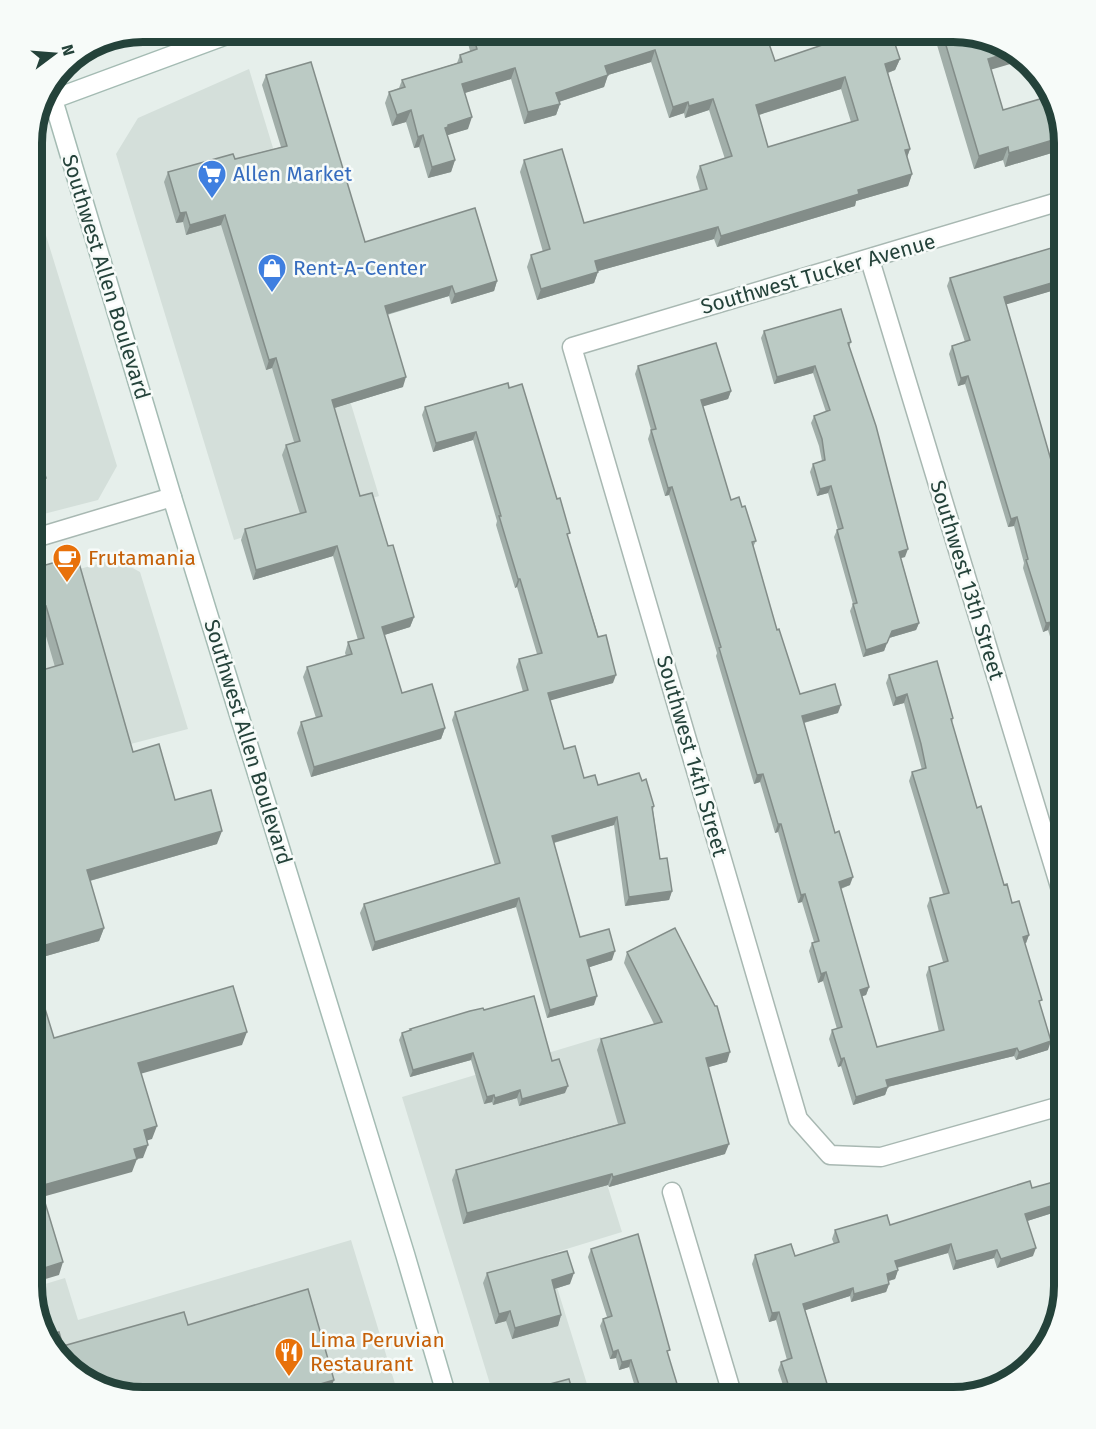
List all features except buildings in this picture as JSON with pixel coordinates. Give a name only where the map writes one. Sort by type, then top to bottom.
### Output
[{"type":"street","points":[[55,94],[206,42]]},
{"type":"street","name":"Southwest Allen Boulevard","points":[[50,103],[402,1244],[444,1387]]},
{"type":"street","name":"Southwest Tucker Avenue","points":[[572,347],[1054,203]]},
{"type":"street","name":"Southwest 13th Street","points":[[870,260],[1054,864]]},
{"type":"street","name":"Southwest 14th Street","points":[[572,347],[798,1119],[830,1155],[881,1157],[1054,1108]]},
{"type":"street","points":[[42,536],[172,496]]},
{"type":"street","points":[[672,1192],[730,1387]]},
{"type":"shaded area","points":[[249,69],[379,496],[234,540],[116,154],[138,118]]},
{"type":"shaded area","points":[[42,222],[117,466],[98,500],[42,514]]},
{"type":"shaded area","points":[[116,559],[140,572],[188,729],[77,758],[42,704],[42,579]]},
{"type":"shaded area","points":[[601,1037],[626,1121],[591,1133],[622,1232],[547,1255],[588,1387],[491,1387],[402,1097]]},
{"type":"shaded area","points":[[351,1240],[396,1387],[143,1387],[119,1384],[79,1363],[59,1342],[45,1312],[42,1285],[65,1278],[78,1320]]},
{"type":"place","name":"Allen Market","points":[[212,200]]},
{"type":"place","name":"Rent-A-Center","points":[[272,294]]},
{"type":"place","name":"Frutamania","points":[[67,584]]},
{"type":"place","name":"Lima Peruvian Restaurant","points":[[289,1378]]}]
